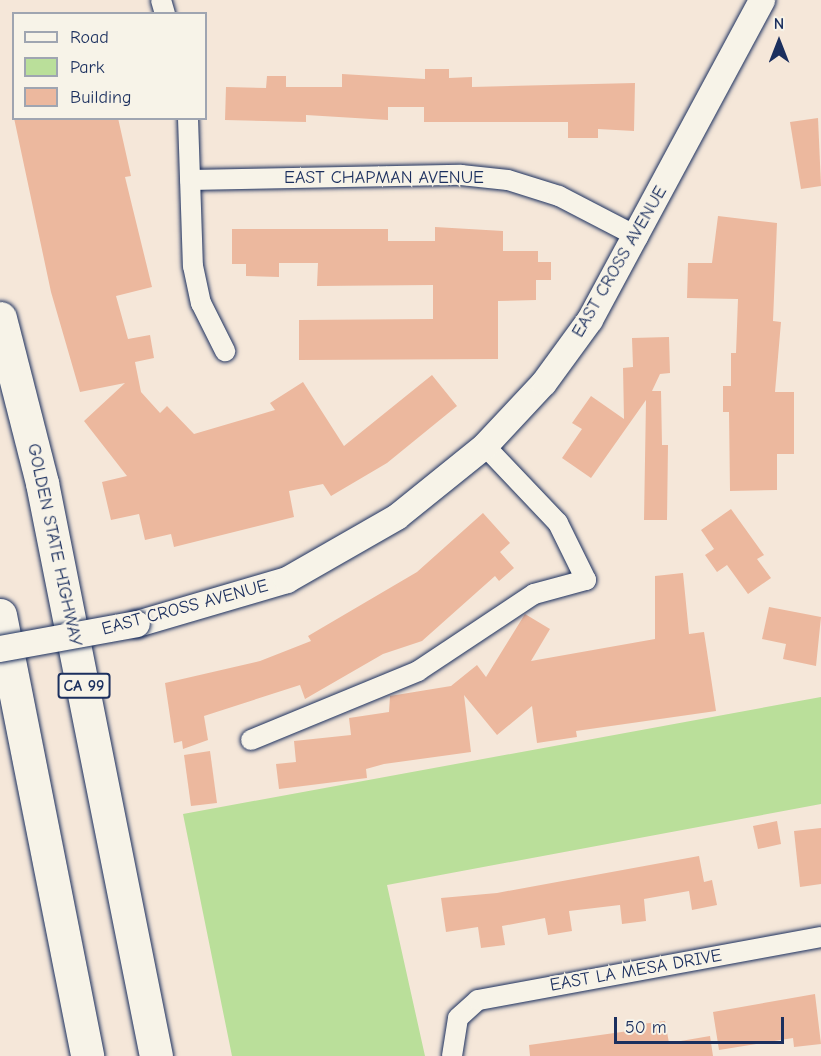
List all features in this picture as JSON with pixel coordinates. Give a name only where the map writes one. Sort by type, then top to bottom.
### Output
[{"type":"highway","name":"GOLDEN STATE HIGHWAY","points":[[0,318],[44,495],[156,1056]]},
{"type":"highway","points":[[0,615],[87,1056]]},
{"type":"street","name":"EAST CROSS AVENUE","points":[[0,649],[137,624],[286,580],[397,517],[485,446],[544,383],[590,320],[638,237],[762,0]]},
{"type":"street","points":[[188,120],[193,266],[201,303],[225,351]]},
{"type":"street","name":"EAST CHAPMAN AVENUE","points":[[190,180],[460,175],[508,180],[559,196],[638,237]]},
{"type":"street","points":[[251,740],[418,671],[534,594],[586,580],[558,523],[485,446]]},
{"type":"street","name":"EAST LA MESA DRIVE","points":[[452,1056],[458,1018],[478,1000],[821,937]]},
{"type":"green space","points":[[821,697],[821,804],[387,885],[425,1056],[232,1056],[183,814]]},
{"type":"building","points":[[425,69],[449,69],[449,78],[472,77],[472,87],[635,83],[634,131],[598,129],[598,138],[568,138],[568,122],[424,122],[424,107],[388,107],[388,120],[306,115],[306,122],[225,120],[226,87],[266,88],[267,76],[286,76],[286,87],[342,87],[342,74],[425,79]]},
{"type":"building","points":[[818,118],[821,186],[801,189],[790,122]]},
{"type":"building","points":[[14,120],[118,120],[131,176],[125,177],[152,287],[116,296],[128,339],[150,335],[154,358],[135,362],[141,392],[160,413],[167,406],[194,434],[275,410],[270,403],[303,382],[344,446],[432,375],[457,406],[387,463],[331,496],[323,484],[289,491],[294,517],[174,547],[171,534],[145,540],[139,514],[111,520],[102,482],[127,476],[84,421],[125,383],[80,392],[51,292]]},
{"type":"building","points":[[718,216],[777,223],[773,321],[781,322],[775,392],[794,392],[794,454],[777,454],[777,490],[730,491],[729,412],[723,412],[723,386],[731,386],[731,353],[736,353],[738,299],[687,298],[688,263],[712,263]]},
{"type":"building","points":[[435,227],[503,231],[503,251],[538,251],[538,262],[551,262],[551,280],[536,280],[536,300],[498,301],[498,359],[299,360],[299,320],[433,319],[433,285],[317,286],[318,263],[279,263],[279,277],[246,276],[246,264],[232,264],[232,229],[388,229],[388,241],[435,241]]},
{"type":"building","points":[[669,337],[670,373],[660,374],[652,391],[661,391],[662,445],[668,445],[667,520],[644,520],[646,400],[591,478],[562,458],[582,429],[572,423],[591,396],[624,419],[623,368],[633,367],[632,338]]},
{"type":"building","points":[[731,509],[764,555],[757,559],[771,578],[748,594],[727,565],[717,572],[705,555],[714,549],[701,530]]},
{"type":"building","points":[[483,513],[510,543],[500,552],[514,568],[499,581],[495,576],[422,641],[383,654],[305,699],[300,685],[204,716],[208,740],[183,749],[182,741],[174,743],[165,683],[260,661],[311,641],[308,636],[417,572]]},
{"type":"building","points":[[683,573],[689,634],[704,632],[716,711],[576,731],[577,737],[537,743],[532,706],[497,735],[464,695],[471,752],[384,764],[366,769],[367,778],[279,789],[276,764],[296,762],[294,741],[351,735],[349,718],[389,712],[390,696],[451,686],[477,665],[486,677],[525,614],[550,629],[531,661],[655,639],[655,576]]},
{"type":"building","points":[[769,607],[821,617],[816,666],[783,659],[786,644],[762,639]]},
{"type":"building","points":[[210,751],[217,803],[191,806],[184,755]]},
{"type":"building","points":[[777,821],[781,844],[758,849],[753,826]]},
{"type":"building","points":[[821,828],[821,884],[800,887],[794,831]]},
{"type":"building","points":[[699,856],[704,882],[712,880],[717,905],[692,910],[689,891],[644,899],[646,921],[622,924],[620,905],[569,911],[572,931],[548,935],[545,918],[502,926],[505,945],[481,948],[478,927],[446,932],[441,898],[497,893]]},
{"type":"building","points":[[815,994],[821,1044],[794,1047],[793,1038],[719,1050],[713,1012]]},
{"type":"building","points":[[665,1021],[669,1043],[710,1036],[713,1056],[530,1056],[529,1045],[643,1029],[642,1024]]}]
